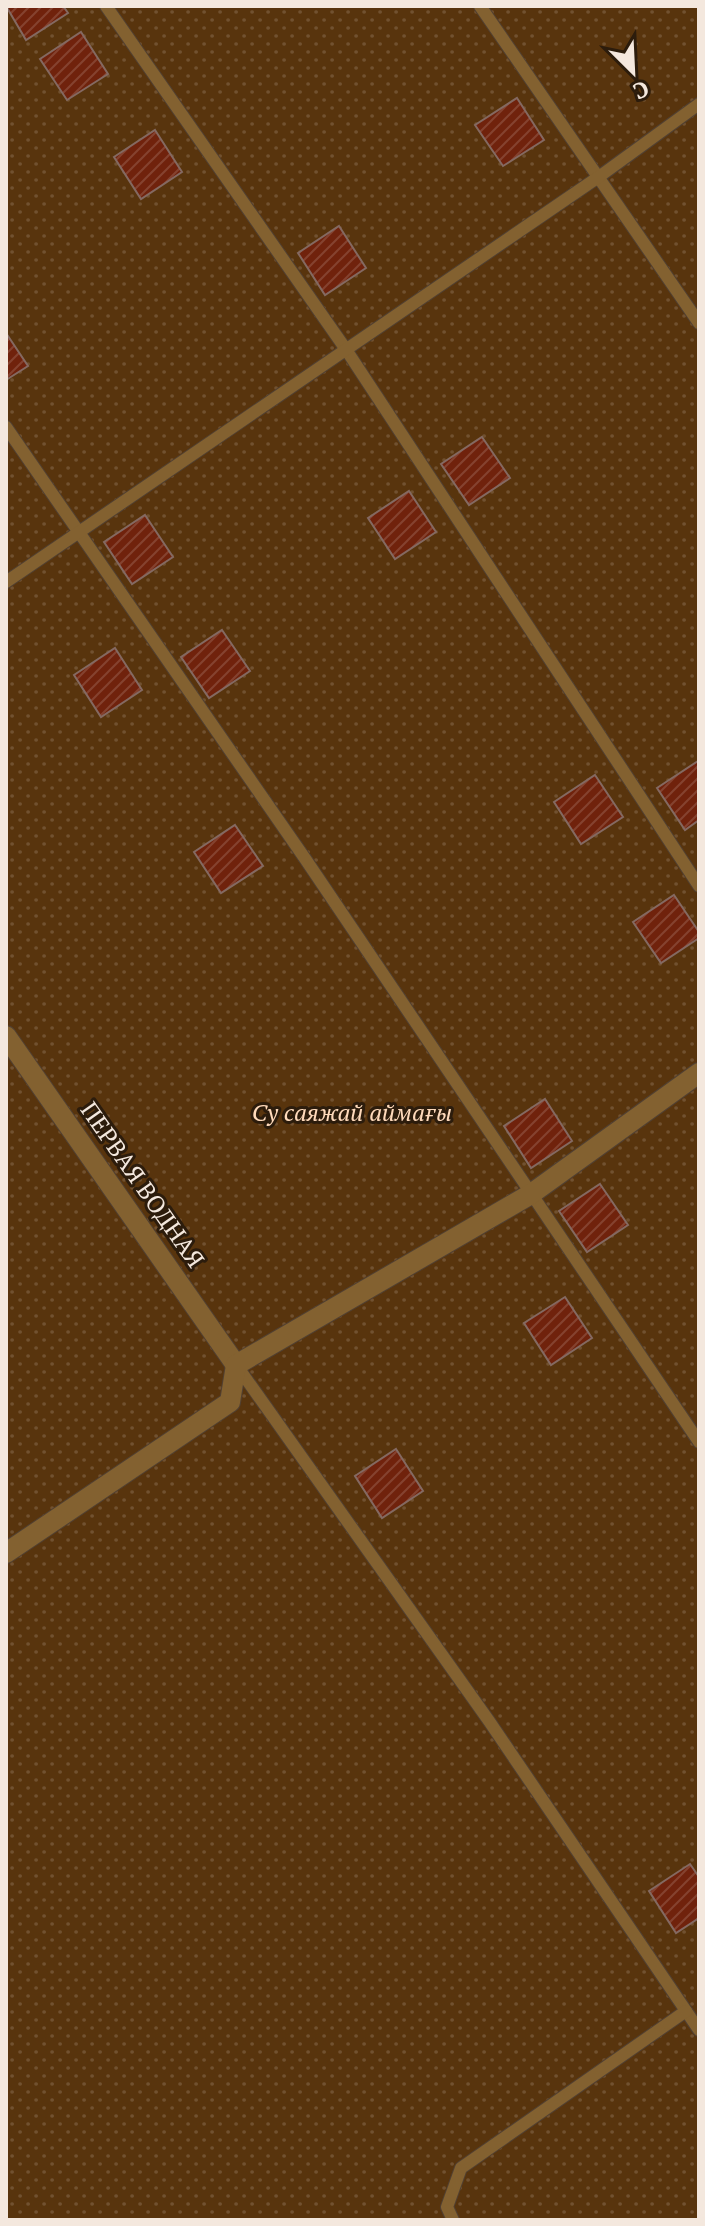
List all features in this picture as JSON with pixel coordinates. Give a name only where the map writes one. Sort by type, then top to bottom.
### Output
[{"type":"street","name":"ПЕРВАЯ ВОДНАЯ","points":[[6,1036],[236,1365]]},
{"type":"street","points":[[6,1553],[230,1402],[236,1365],[531,1194],[699,1073]]},
{"type":"lane","points":[[106,6],[345,348],[699,886]]},
{"type":"lane","points":[[480,6],[699,323]]},
{"type":"lane","points":[[6,582],[600,176],[699,104]]},
{"type":"lane","points":[[6,427],[80,531],[699,1442]]},
{"type":"lane","points":[[236,1365],[489,1721],[699,2030]]},
{"type":"lane","points":[[453,2220],[447,2207],[461,2168],[686,2011]]},
{"type":"green space","name":"Су саяжай аймағы","points":[[6,6],[699,6],[699,2220],[6,2220]]},
{"type":"building","points":[[6,6],[63,6],[68,13],[26,40]]},
{"type":"building","points":[[81,32],[108,74],[67,100],[40,59]]},
{"type":"building","points":[[517,98],[544,140],[503,166],[475,125]]},
{"type":"building","points":[[155,130],[182,172],[141,199],[114,157]]},
{"type":"building","points":[[339,226],[366,268],[325,295],[298,253]]},
{"type":"building","points":[[6,333],[28,366],[6,380]]},
{"type":"building","points":[[482,437],[510,478],[469,505],[441,464]]},
{"type":"building","points":[[409,491],[436,532],[395,559],[368,518]]},
{"type":"building","points":[[145,515],[173,557],[132,584],[104,542]]},
{"type":"building","points":[[222,630],[250,671],[209,698],[181,657]]},
{"type":"building","points":[[115,648],[142,690],[101,717],[74,675]]},
{"type":"building","points":[[698,761],[699,820],[685,830],[657,788]]},
{"type":"building","points":[[595,775],[623,817],[581,844],[554,802]]},
{"type":"building","points":[[235,825],[263,866],[221,893],[194,852]]},
{"type":"building","points":[[674,895],[699,932],[699,938],[661,963],[633,922]]},
{"type":"building","points":[[545,1099],[572,1141],[531,1168],[504,1126]]},
{"type":"building","points":[[600,1184],[628,1225],[587,1252],[559,1211]]},
{"type":"building","points":[[565,1297],[592,1338],[551,1365],[524,1323]]},
{"type":"building","points":[[396,1449],[423,1491],[382,1518],[355,1476]]},
{"type":"building","points":[[690,1864],[699,1877],[699,1918],[676,1933],[649,1891]]}]
